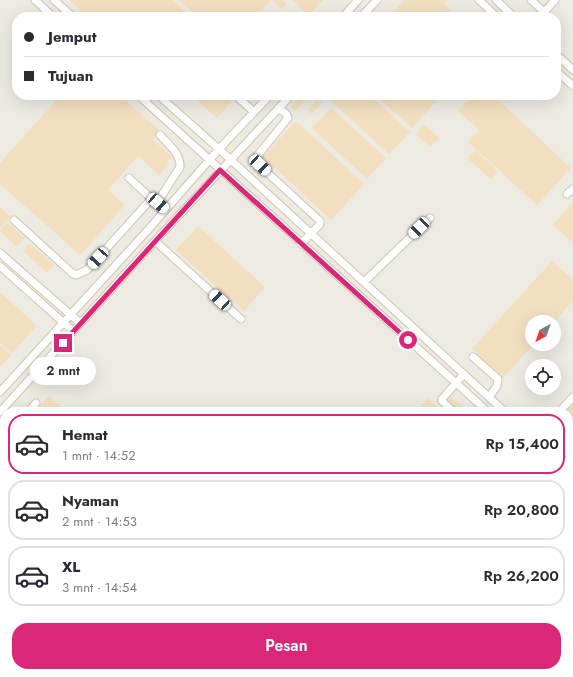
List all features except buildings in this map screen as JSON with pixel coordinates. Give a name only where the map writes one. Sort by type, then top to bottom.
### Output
[{"type":"street","points":[[34,0],[47,12]]},
{"type":"street","points":[[54,0],[67,12]]},
{"type":"street","points":[[347,12],[358,0]]},
{"type":"street","points":[[366,12],[377,0]]},
{"type":"street","points":[[479,0],[492,12]]},
{"type":"street","points":[[496,0],[509,12]]},
{"type":"street","points":[[531,0],[540,12]]},
{"type":"street","points":[[544,12],[555,0]]},
{"type":"street","points":[[561,59],[573,70]]},
{"type":"street","points":[[561,75],[573,86]]},
{"type":"street","points":[[143,100],[455,383],[477,407]]},
{"type":"street","points":[[164,100],[311,233],[500,407]]},
{"type":"street","points":[[241,100],[254,112]]},
{"type":"street","points":[[0,392],[210,161],[219,149],[265,100]]},
{"type":"street","points":[[5,407],[230,159],[286,100]]},
{"type":"street","points":[[278,109],[285,112],[288,118],[258,155],[256,160],[320,221],[320,224],[301,244]]},
{"type":"street","points":[[14,220],[76,276],[87,270],[155,201],[180,167],[178,155],[160,135]]},
{"type":"street","points":[[129,178],[165,210]]},
{"type":"street","points":[[567,194],[573,189]]},
{"type":"street","points":[[364,282],[430,218]]},
{"type":"street","points":[[155,241],[241,319]]},
{"type":"street","points":[[0,253],[71,313],[80,323]]},
{"type":"street","points":[[0,266],[73,331]]},
{"type":"street","points":[[384,319],[393,309]]},
{"type":"street","points":[[472,357],[498,379],[497,386],[489,397]]},
{"type":"street","points":[[449,407],[442,401],[443,396],[464,374]]},
{"type":"street","points":[[564,407],[573,397]]},
{"type":"street","points":[[32,407],[36,403]]},
{"type":"shaded area","points":[[0,0],[573,0],[573,407],[0,407]]},
{"type":"route","points":[[63,343],[220,170],[408,340]]}]
